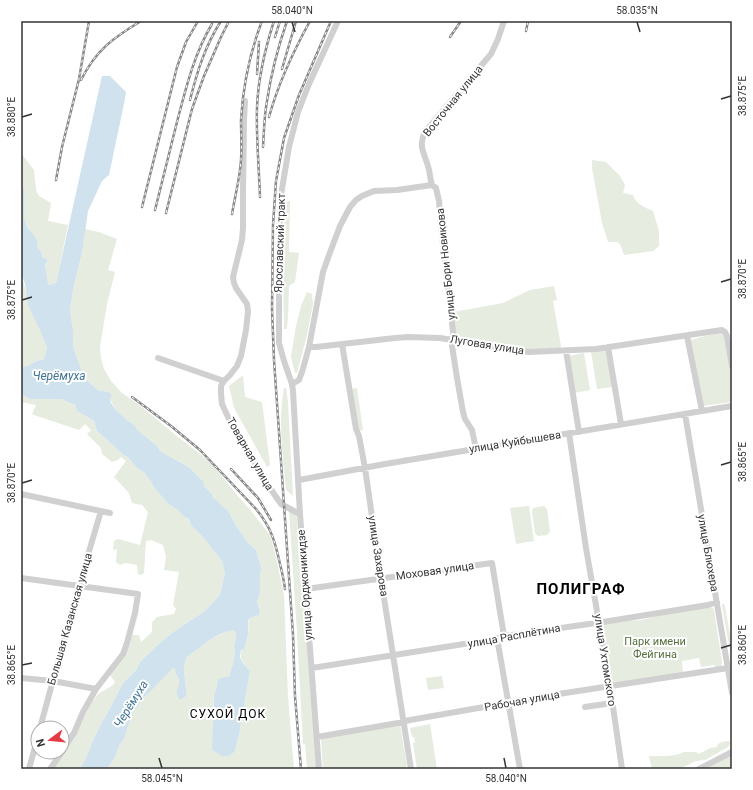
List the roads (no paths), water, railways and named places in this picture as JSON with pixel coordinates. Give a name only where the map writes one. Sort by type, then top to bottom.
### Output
[{"type":"street","name":"Ярославский тракт","points":[[294,401],[292,384],[279,343],[279,238],[281,195],[288,154],[298,112],[338,21]]},
{"type":"street","name":"Восточная улица","points":[[434,187],[429,176],[422,146],[422,139],[425,132],[491,54],[504,21]]},
{"type":"street","points":[[158,358],[224,381],[237,366],[246,330],[248,311],[247,304],[234,283],[243,228],[245,101]]},
{"type":"street","points":[[292,384],[299,380],[302,372],[310,347],[323,272],[340,226],[350,207],[356,200],[374,191],[434,187]]},
{"type":"street","name":"улица Бори Новикова","points":[[434,187],[439,201],[457,378],[463,412],[465,419],[472,430],[476,449]]},
{"type":"street","name":"Луговая улица","points":[[310,347],[401,337],[433,337],[525,352],[566,351],[608,347],[724,331],[727,336],[732,366]]},
{"type":"street","points":[[687,336],[702,411]]},
{"type":"street","name":"улица Захарова","points":[[342,344],[356,429],[359,436],[365,468],[411,769]]},
{"type":"street","points":[[608,347],[621,424]]},
{"type":"street","points":[[566,351],[579,432]]},
{"type":"street","name":"Товарная улица","points":[[224,381],[221,386],[222,404],[242,443],[279,501],[300,514]]},
{"type":"street","name":"улица Орджоникидзе","points":[[294,401],[300,514],[319,769]]},
{"type":"street","name":"улица Куйбышева","points":[[299,480],[732,406]]},
{"type":"street","name":"улица Блюхера","points":[[685,414],[732,693]]},
{"type":"street","name":"улица Ухтомского","points":[[569,433],[622,769]]},
{"type":"street","points":[[21,494],[110,513]]},
{"type":"street","name":"Большая Казанская улица","points":[[42,720],[101,511]]},
{"type":"street","name":"Моховая улица","points":[[306,589],[492,563],[500,637]]},
{"type":"street","points":[[21,578],[138,594],[135,613],[123,654],[96,689],[70,739]]},
{"type":"street","name":"улица Расплётина","points":[[312,668],[482,642],[500,637],[708,605],[717,602]]},
{"type":"street","points":[[500,637],[508,703],[520,769]]},
{"type":"street","name":"Рабочая улица","points":[[317,737],[518,700],[728,668]]},
{"type":"street","points":[[21,678],[53,681],[96,689]]},
{"type":"street","points":[[585,707],[612,703]]},
{"type":"street","points":[[699,769],[732,752]]},
{"type":"street","points":[[50,769],[56,760]]},
{"type":"water","name":"Черёмуха","points":[[102,76],[110,76],[126,92],[109,175],[102,181],[88,211],[82,253],[70,310],[73,330],[73,346],[84,378],[99,391],[112,395],[110,399],[115,409],[128,421],[135,425],[137,430],[156,445],[160,451],[190,468],[203,481],[204,486],[212,494],[213,498],[228,510],[235,524],[248,543],[256,550],[262,570],[260,572],[260,593],[257,602],[260,608],[260,613],[259,615],[250,618],[248,621],[248,635],[244,649],[241,650],[240,657],[242,662],[250,671],[235,751],[229,756],[222,756],[212,750],[214,696],[218,680],[224,677],[229,677],[234,657],[236,638],[235,631],[229,631],[210,640],[187,657],[184,666],[186,696],[180,700],[178,697],[177,692],[179,681],[175,668],[172,669],[144,698],[132,714],[124,739],[107,769],[80,769],[102,722],[123,683],[136,670],[140,662],[161,642],[205,611],[220,595],[225,573],[222,561],[209,544],[191,525],[188,518],[184,517],[178,510],[168,504],[153,486],[145,473],[137,468],[128,457],[97,431],[94,421],[77,411],[75,404],[60,399],[30,399],[21,394],[21,367],[43,360],[47,348],[28,305],[25,284],[21,272],[21,180],[24,190],[24,218],[27,227],[34,235],[37,241],[37,246],[43,258],[47,259],[45,264],[49,285],[56,283]]},
{"type":"railway","points":[[56,180],[62,147],[79,79],[89,21]]},
{"type":"railway","points":[[81,80],[93,61],[106,46],[122,33],[141,21]]},
{"type":"railway","points":[[142,207],[177,67],[186,42],[198,21]]},
{"type":"railway","points":[[190,100],[202,59],[210,40],[221,21]]},
{"type":"railway","points":[[166,213],[192,109],[204,76],[229,21]]},
{"type":"railway","points":[[232,214],[239,180],[241,120],[245,82],[254,45],[262,21]]},
{"type":"railway","points":[[260,197],[257,108],[262,64],[274,21]]},
{"type":"railway","points":[[275,37],[280,21]]},
{"type":"railway","points":[[263,147],[265,113],[271,81],[287,21]]},
{"type":"railway","points":[[282,69],[296,21]]},
{"type":"railway","points":[[269,117],[286,68],[310,21]]},
{"type":"railway","points":[[301,769],[274,360],[272,309],[273,225],[276,181],[284,138],[299,95],[331,21]]},
{"type":"railway","points":[[450,37],[461,21]]},
{"type":"railway","points":[[526,31],[528,21]]},
{"type":"railway","points":[[155,210],[187,84],[195,59],[212,24]]},
{"type":"railway","points":[[257,74],[259,42]]},
{"type":"railway","points":[[132,397],[200,450],[256,509],[269,528],[274,541],[285,589]]},
{"type":"railway","points":[[231,469],[258,498],[271,520]]},
{"type":"district","name":"ПОЛИГРАФ","points":[[581,589]]},
{"type":"district","name":"СУХОЙ ДОК","points":[[228,714]]},
{"type":"park label","name":"Парк имени Фейгина","points":[[655,647]]}]
